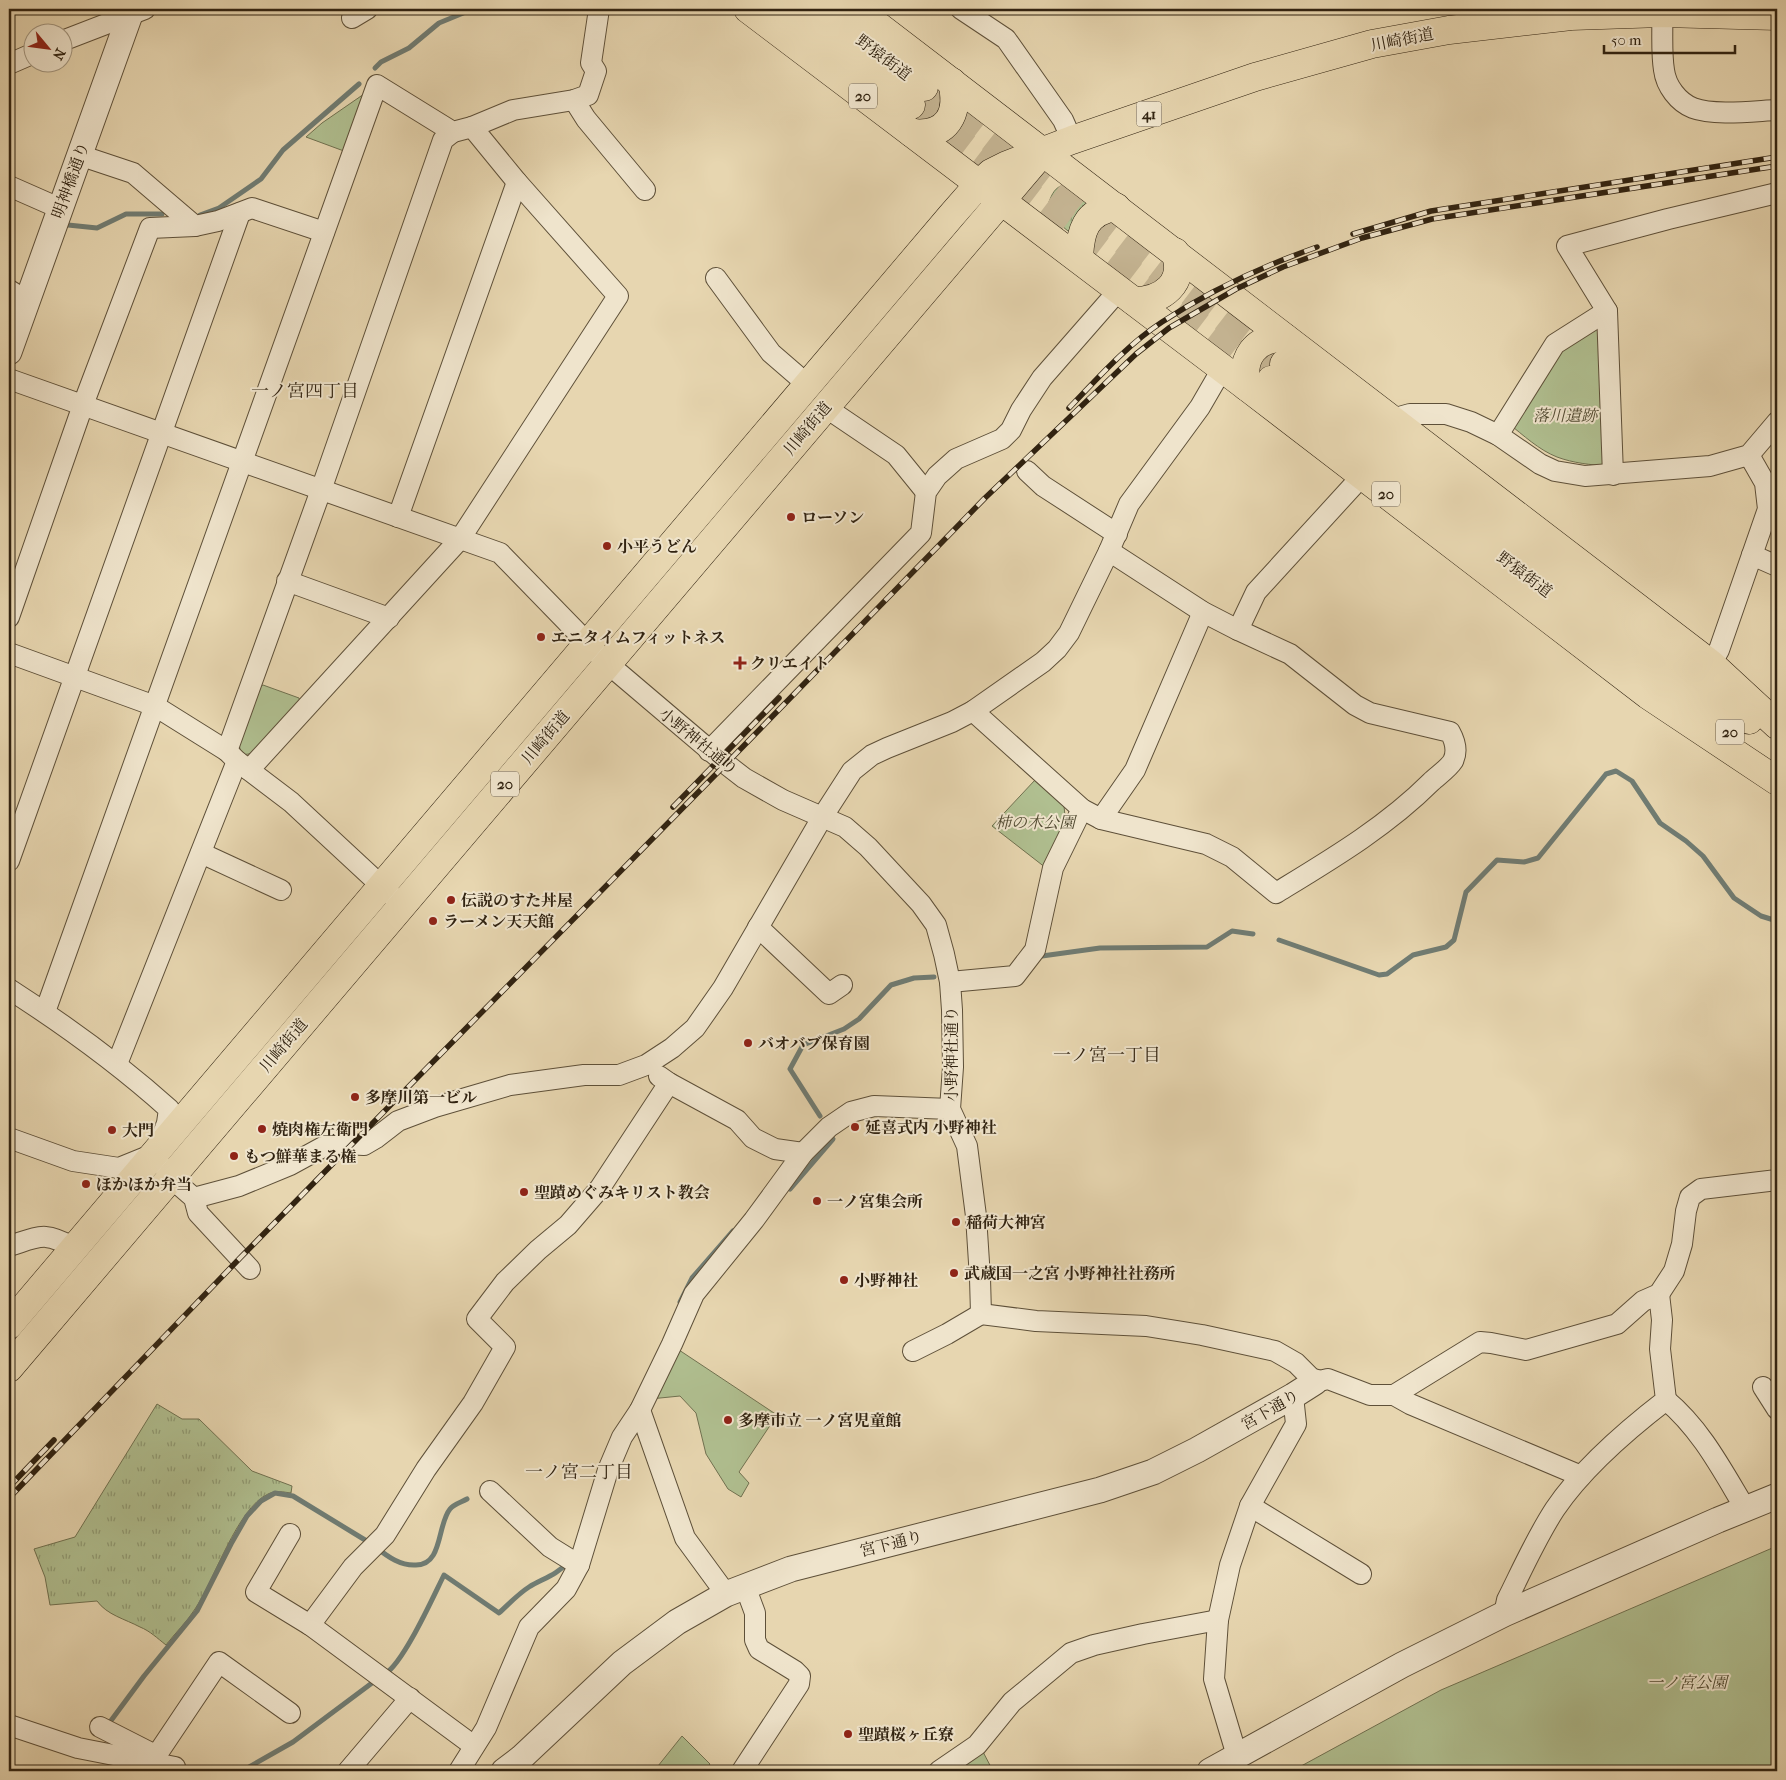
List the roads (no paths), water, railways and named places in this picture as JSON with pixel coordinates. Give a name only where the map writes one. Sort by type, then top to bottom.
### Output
[{"type":"main road","name":"20","points":[[748,9],[1222,369],[1272,367],[1392,419],[1711,664],[1777,725]]},
{"type":"main road","name":"野猿街道","points":[[784,9],[917,96],[821,9]]},
{"type":"main road","name":"20","points":[[856,9],[1175,252],[1362,476],[1648,695],[1777,781]]},
{"type":"main road","name":"川崎街道","points":[[9,1325],[979,184],[991,173],[1072,140],[1281,69],[1372,44],[1449,30],[1571,16],[1662,13],[1777,16]]},
{"type":"main road","points":[[912,133],[932,132],[942,128],[949,120],[955,94],[952,82]]},
{"type":"main road","name":"川崎街道","points":[[9,1368],[1044,151]]},
{"type":"main road","points":[[1079,259],[1082,230],[1086,224],[1098,212],[1116,207]]},
{"type":"main road","points":[[1126,295],[1143,301],[1154,299],[1172,286],[1177,276],[1178,267],[1175,252]]},
{"type":"main road","name":"野猿街道","points":[[1272,367],[1777,742]]},
{"type":"main road","name":"野猿街道","points":[[1272,367],[1777,768]]},
{"type":"street","points":[[117,1064],[238,760],[288,581],[444,140],[453,132],[472,127],[513,110],[574,100],[588,95],[596,72],[591,63],[599,9]]},
{"type":"street","points":[[961,9],[1006,39],[1063,120],[1072,140]]},
{"type":"street","points":[[72,37],[136,11]]},
{"type":"street","name":"明神橋通り","points":[[9,352],[18,295],[59,208],[136,11]]},
{"type":"street","points":[[1662,13],[1664,71],[1669,88],[1680,100],[1693,108],[1710,111],[1777,110]]},
{"type":"street","points":[[9,64],[22,58]]},
{"type":"street","points":[[45,1012],[376,85],[453,132]]},
{"type":"street","points":[[574,100],[586,119],[645,190]]},
{"type":"street","points":[[238,760],[389,618],[460,539],[618,296],[517,182],[472,127]]},
{"type":"street","points":[[79,155],[133,173],[195,226]]},
{"type":"street","points":[[398,517],[517,182]]},
{"type":"street","points":[[9,186],[59,208]]},
{"type":"street","points":[[1614,474],[1607,311],[1567,246],[1777,193]]},
{"type":"street","points":[[9,617],[82,405],[150,228],[195,226],[218,221],[252,208],[324,232]]},
{"type":"street","points":[[9,861],[240,213]]},
{"type":"street","points":[[716,278],[771,353],[808,385]]},
{"type":"street","points":[[710,750],[921,533],[926,492],[937,476],[956,459],[1002,438],[1012,430],[1021,410],[1042,378],[1126,295]]},
{"type":"street","points":[[1498,435],[1555,344],[1607,311]]},
{"type":"street","points":[[194,1198],[239,1186],[290,1165],[323,1147],[345,1144],[364,1145],[398,1121],[434,1107],[510,1085],[584,1075],[619,1075],[646,1065],[672,1048],[695,1028],[723,988],[823,816],[852,772],[872,755],[952,722],[973,711],[1043,662],[1057,649],[1068,633],[1113,542],[1129,504],[1200,407],[1222,369]]},
{"type":"street","name":"小野神社通り","points":[[9,379],[500,553],[607,663],[733,770],[783,800],[845,827],[868,847],[921,904],[936,925],[950,982],[954,1067],[950,1109],[968,1146],[977,1225],[981,1314]]},
{"type":"street","points":[[825,407],[896,455],[926,492]]},
{"type":"street","points":[[1392,419],[1410,414],[1446,414],[1471,422],[1498,435],[1540,464],[1555,471],[1585,476],[1710,466],[1750,455],[1777,422]]},
{"type":"street","points":[[1711,664],[1719,650],[1768,509],[1765,482],[1750,455]]},
{"type":"street","points":[[973,711],[1082,809],[1101,819],[1206,844],[1232,857],[1276,893],[1329,861],[1387,821],[1424,789],[1453,760],[1456,743],[1450,732],[1370,713],[1355,705],[1290,654],[1203,612],[1043,486],[1027,471]]},
{"type":"street","points":[[1238,630],[1256,592],[1362,476]]},
{"type":"street","points":[[1752,555],[1777,566]]},
{"type":"street","points":[[288,581],[389,618]]},
{"type":"street","points":[[1101,819],[1136,770],[1203,612]]},
{"type":"street","points":[[9,653],[154,706],[238,760],[291,802],[402,905]]},
{"type":"street","points":[[950,982],[1015,976],[1035,950],[1054,868],[1082,809]]},
{"type":"street","points":[[201,852],[281,890]]},
{"type":"street","points":[[758,927],[829,994],[842,985]]},
{"type":"street","points":[[9,989],[45,1012],[117,1064],[169,1109],[167,1123],[156,1153],[119,1168],[73,1161],[9,1138]]},
{"type":"street","points":[[646,1065],[669,1083],[737,1120],[753,1138],[775,1149],[803,1153]]},
{"type":"street","points":[[310,1626],[354,1567],[385,1535],[426,1469],[473,1403],[505,1347],[477,1319],[505,1282],[568,1225],[600,1188],[669,1083]]},
{"type":"street","points":[[459,1771],[486,1728],[529,1627],[566,1589],[573,1561],[622,1437],[640,1410],[661,1359],[694,1294],[754,1220],[803,1153],[830,1127],[850,1112],[874,1106],[950,1109]]},
{"type":"street","points":[[156,1153],[171,1178],[194,1198],[198,1213],[250,1269]]},
{"type":"street","points":[[1394,1395],[1480,1342],[1526,1350],[1617,1324],[1643,1301],[1659,1294],[1674,1271],[1682,1244],[1686,1210],[1690,1197],[1701,1189],[1777,1180]]},
{"type":"street","points":[[9,1246],[43,1236],[58,1239],[75,1248]]},
{"type":"street","points":[[1659,1294],[1662,1320],[1660,1349],[1666,1400],[1677,1409],[1708,1447],[1745,1508]]},
{"type":"street","points":[[913,1351],[981,1314],[1036,1321],[1146,1326],[1202,1335],[1275,1351],[1296,1363],[1316,1382],[1328,1379],[1370,1395],[1394,1395],[1410,1404],[1581,1476]]},
{"type":"street","name":"宮下通り","points":[[504,1771],[521,1758],[622,1663],[677,1622],[736,1590],[791,1569],[1100,1490],[1153,1472],[1197,1450],[1316,1382]]},
{"type":"street","points":[[1763,1387],[1777,1409]]},
{"type":"street","points":[[1237,1756],[1214,1680],[1218,1620],[1230,1565],[1250,1506],[1296,1424],[1293,1396]]},
{"type":"street","points":[[1504,1614],[1507,1600],[1555,1510],[1581,1476],[1617,1441],[1666,1400]]},
{"type":"street","points":[[640,1410],[685,1538],[756,1613],[754,1640],[759,1649],[800,1676],[799,1684],[742,1771]]},
{"type":"street","points":[[490,1491],[550,1547],[573,1561]]},
{"type":"street","points":[[1210,1771],[1402,1665],[1504,1614],[1745,1508],[1777,1496]]},
{"type":"street","points":[[1250,1506],[1361,1574]]},
{"type":"street","points":[[290,1534],[256,1592],[310,1626],[474,1746]]},
{"type":"street","points":[[939,1771],[977,1745],[1012,1702],[1071,1653],[1094,1645],[1218,1620]]},
{"type":"street","points":[[156,1756],[219,1662],[290,1713]]},
{"type":"street","points":[[348,1771],[410,1698]]},
{"type":"street","points":[[9,1726],[78,1748],[179,1769]]},
{"type":"street","points":[[100,1728],[179,1769]]},
{"type":"waterway","points":[[375,68],[381,62],[409,48],[439,23],[473,9]]},
{"type":"waterway","points":[[200,215],[219,208],[261,179],[283,150],[359,84]]},
{"type":"waterway","points":[[68,225],[97,228],[126,214],[162,214]]},
{"type":"waterway","points":[[1279,940],[1379,975],[1387,974],[1413,955],[1446,947],[1454,940],[1466,892],[1497,860],[1524,862],[1538,858],[1606,774],[1616,771],[1632,781],[1660,823],[1686,841],[1703,856],[1734,898],[1761,916],[1777,921]]},
{"type":"waterway","points":[[1042,956],[1100,948],[1207,947],[1232,931],[1253,934]]},
{"type":"waterway","points":[[820,1116],[790,1069],[803,1045],[844,1029],[859,1019],[891,985],[914,978],[934,977]]},
{"type":"waterway","points":[[790,1189],[833,1139]]},
{"type":"waterway","points":[[680,1302],[692,1278],[733,1231]]},
{"type":"waterway","points":[[107,1726],[144,1676],[197,1611],[247,1516],[261,1501],[275,1493],[293,1496],[370,1543]]},
{"type":"waterway","points":[[377,1548],[390,1558],[400,1562],[410,1565],[425,1563],[435,1552],[443,1524],[450,1509],[467,1499]]},
{"type":"waterway","points":[[385,1674],[401,1657],[426,1613],[444,1575],[499,1613],[525,1590],[554,1574],[567,1563]]},
{"type":"waterway","points":[[242,1771],[293,1742],[376,1680]]},
{"type":"tunnel","points":[[924,87],[1284,364]]},
{"type":"tunnel","points":[[911,105],[1271,380]]},
{"type":"railway","points":[[1353,234],[1431,211],[1777,157]]},
{"type":"railway","points":[[9,1498],[240,1258],[985,498],[1136,354],[1169,328],[1236,289],[1283,267],[1362,238],[1432,219],[1777,166]]},
{"type":"railway","points":[[1069,408],[1125,351],[1162,322],[1199,299],[1238,280],[1277,262],[1317,247]]},
{"type":"railway","points":[[673,807],[779,698]]},
{"type":"railway","points":[[9,1487],[54,1440]]},
{"type":"place","name":"ローソン","points":[[791,517]]},
{"type":"place","name":"小平うどん","points":[[607,546]]},
{"type":"place","name":"エニタイムフィットネス","points":[[541,637]]},
{"type":"place","name":"クリエイト","points":[[740,663]]},
{"type":"place","name":"伝説のすた丼屋","points":[[451,900]]},
{"type":"place","name":"ラーメン天天館","points":[[433,921]]},
{"type":"place","name":"バオバブ保育園","points":[[748,1043]]},
{"type":"place","name":"多摩川第一ビル","points":[[355,1097]]},
{"type":"place","name":"延喜式内 小野神社","points":[[855,1127]]},
{"type":"place","name":"焼肉権左衛門","points":[[262,1129]]},
{"type":"place","name":"大門","points":[[112,1130]]},
{"type":"place","name":"もつ鮮華まる権","points":[[234,1156]]},
{"type":"place","name":"ほかほか弁当","points":[[86,1184]]},
{"type":"place","name":"聖蹟めぐみキリスト教会","points":[[524,1192]]},
{"type":"place","name":"一ノ宮集会所","points":[[817,1201]]},
{"type":"place","name":"稲荷大神宮","points":[[956,1222]]},
{"type":"place","name":"武蔵国一之宮 小野神社社務所","points":[[954,1273]]},
{"type":"place","name":"小野神社","points":[[844,1280]]},
{"type":"place","name":"多摩市立 一ノ宮児童館","points":[[728,1420]]},
{"type":"place","name":"聖蹟桜ヶ丘寮","points":[[848,1734]]},
{"type":"district","name":"一ノ宮四丁目","points":[[305,391]]},
{"type":"district","name":"一ノ宮一丁目","points":[[1107,1055]]},
{"type":"district","name":"一ノ宮二丁目","points":[[579,1472]]},
{"type":"park label","name":"落川遺跡","points":[[1565,415]]},
{"type":"park label","name":"柿の木公園","points":[[1035,822]]},
{"type":"park label","name":"一ノ宮公園","points":[[1687,1682]]}]
